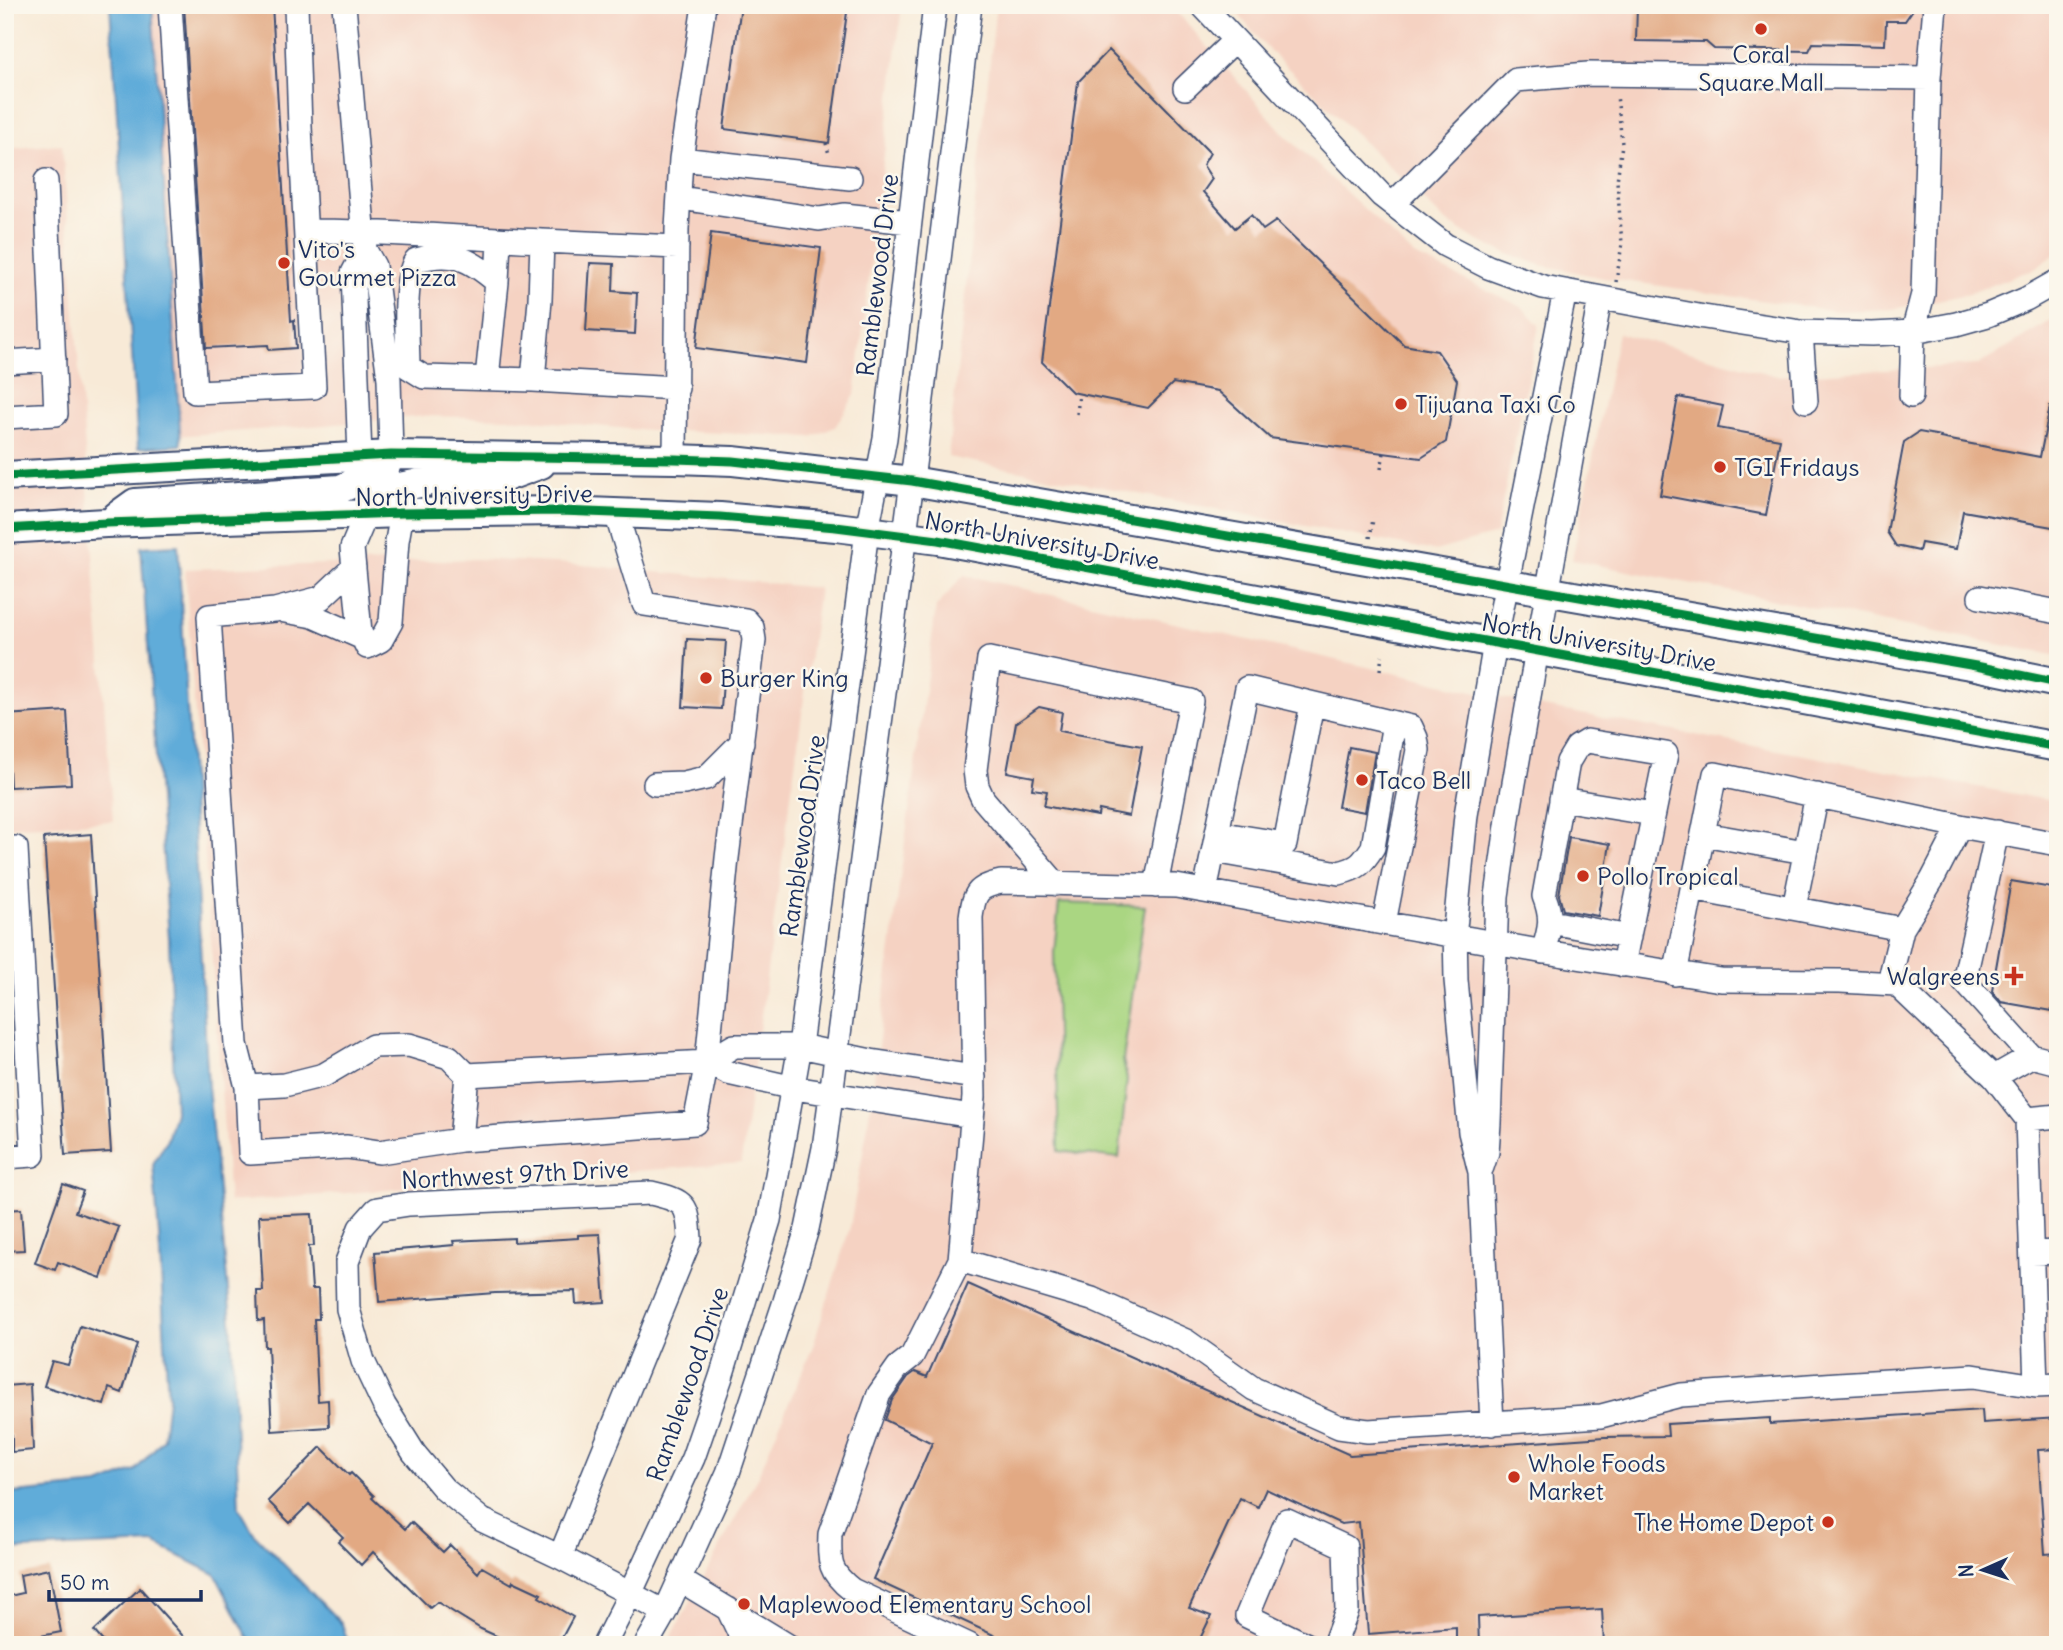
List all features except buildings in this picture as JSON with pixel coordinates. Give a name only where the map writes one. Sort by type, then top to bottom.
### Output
[{"type":"main road","name":"North University Drive","points":[[5,476],[391,455],[733,461],[912,481],[2058,682]]},
{"type":"main road","points":[[106,523],[135,503],[340,489],[384,470],[391,455]]},
{"type":"main road","points":[[366,515],[394,488],[446,478],[500,479],[556,458]]},
{"type":"main road","name":"North University Drive","points":[[5,529],[402,513],[561,511],[720,517],[867,531],[904,535],[2058,747]]},
{"type":"street","points":[[170,5],[195,392],[314,387],[296,5]]},
{"type":"street","points":[[344,5],[364,240],[374,266],[389,379],[391,455]]},
{"type":"street","points":[[675,459],[677,247],[681,159],[704,5]]},
{"type":"street","name":"Ramblewood Drive","points":[[604,1645],[693,1458],[722,1377],[769,1220],[794,1088],[867,531],[885,438],[935,5]]},
{"type":"street","points":[[646,1645],[665,1612],[728,1473],[807,1229],[824,1148],[912,481],[970,5]]},
{"type":"street","points":[[1202,5],[1382,196],[1445,245],[1477,262],[1543,287],[1801,332],[1872,334],[1956,324],[1988,315],[2026,299],[2058,281]]},
{"type":"street","points":[[1911,396],[1913,331],[1923,294],[1929,78],[1935,5]]},
{"type":"street","points":[[1185,88],[1234,41]]},
{"type":"street","points":[[1393,204],[1516,80],[1588,74],[1929,78]]},
{"type":"street","points":[[681,159],[850,178]]},
{"type":"street","points":[[5,417],[56,414],[46,181]]},
{"type":"street","points":[[680,198],[819,219],[844,215],[909,222]]},
{"type":"street","points":[[306,231],[364,240],[421,236],[677,247]]},
{"type":"street","points":[[360,457],[353,273],[364,240]]},
{"type":"street","points":[[487,378],[499,240]]},
{"type":"street","points":[[533,380],[542,241]]},
{"type":"street","points":[[497,282],[465,258],[433,255],[416,260],[411,268],[408,284],[408,367],[424,377],[677,388]]},
{"type":"street","points":[[1492,1424],[1480,1172],[1470,1132],[1455,980],[1454,936],[1466,815],[1496,643],[1564,291]]},
{"type":"street","points":[[1480,1172],[1487,1152],[1497,896],[1509,812],[1547,593],[1609,300]]},
{"type":"street","points":[[1801,332],[1806,401]]},
{"type":"street","points":[[5,362],[54,359]]},
{"type":"street","points":[[366,515],[352,548],[360,632],[367,647],[382,640],[391,622],[397,541],[402,513]]},
{"type":"street","points":[[354,567],[321,598],[275,610],[209,616],[236,1044],[247,1087],[250,1153],[347,1147],[379,1152],[461,1140],[695,1124],[707,1062],[727,858],[754,640],[752,627],[746,620],[644,604],[616,513]]},
{"type":"street","points":[[1980,597],[2058,612]]},
{"type":"street","points":[[275,610],[313,616],[363,638]]},
{"type":"street","points":[[1056,884],[983,799],[976,786],[975,769],[989,659],[1191,701],[1156,886]]},
{"type":"street","points":[[1205,891],[1247,688],[1411,727],[1418,750],[1384,923]]},
{"type":"street","points":[[1215,842],[1285,844],[1312,704]]},
{"type":"street","points":[[1215,842],[1339,873],[1362,864],[1373,847],[1394,723]]},
{"type":"street","points":[[1543,952],[1551,922],[1544,896],[1567,762],[1577,747],[1587,741],[1666,754],[1623,965]]},
{"type":"street","points":[[655,784],[684,783],[706,778],[742,742]]},
{"type":"street","points":[[1675,974],[1715,774],[2058,844]]},
{"type":"street","points":[[1794,908],[1817,795]]},
{"type":"street","points":[[1561,799],[1653,814]]},
{"type":"street","points":[[1889,983],[1902,929],[1960,826]]},
{"type":"street","points":[[1997,832],[1964,981],[2031,1056],[2058,1063]]},
{"type":"street","points":[[1703,834],[1805,852]]},
{"type":"street","points":[[5,849],[16,848],[33,1156],[5,1157]]},
{"type":"street","points":[[960,1260],[1092,1299],[1186,1341],[1254,1389],[1339,1427],[1368,1431],[1601,1416],[1681,1395],[1973,1376],[2047,1386],[2032,1253],[2027,1118],[1994,1077],[1896,984],[1721,980],[1543,952],[1176,886],[1001,882],[985,886],[973,900],[971,917],[974,1077],[960,1260],[912,1356],[898,1367],[879,1394],[830,1534],[829,1558],[837,1578],[852,1590],[969,1645]]},
{"type":"street","points":[[1692,889],[1902,929]]},
{"type":"street","points":[[1551,922],[1629,937]]},
{"type":"street","points":[[247,1087],[284,1086],[324,1075],[373,1046],[409,1045],[449,1057],[467,1075],[707,1062],[734,1046],[800,1046],[895,1066],[974,1077]]},
{"type":"street","points":[[1994,1077],[2031,1056]]},
{"type":"street","points":[[707,1062],[727,1073],[794,1088],[972,1116]]},
{"type":"street","points":[[461,1140],[467,1075]]},
{"type":"street","points":[[2027,1118],[2058,1116]]},
{"type":"street","name":"Northwest 97th Drive","points":[[560,1557],[690,1239],[688,1214],[676,1198],[652,1193],[409,1204],[377,1209],[360,1228],[347,1262],[348,1309],[363,1361],[384,1405],[414,1453],[444,1489],[482,1520],[665,1612]]},
{"type":"street","points":[[2032,1253],[2058,1252]]},
{"type":"street","points":[[1307,1645],[1247,1616],[1287,1520],[1345,1547],[1347,1611],[1334,1645]]},
{"type":"street","points":[[680,1580],[787,1645]]},
{"type":"street","points":[[729,1609],[745,1645]]},
{"type":"path","points":[[1609,300],[1616,282],[1622,244],[1617,181],[1622,144],[1618,100],[1612,74]]},
{"type":"path","points":[[825,143],[829,154]]},
{"type":"path","points":[[1077,414],[1079,394]]},
{"type":"path","points":[[1381,468],[1384,453]]},
{"type":"path","points":[[1369,544],[1373,519]]},
{"type":"path","points":[[1380,670],[1382,656]]},
{"type":"shaded area","points":[[148,5],[902,5],[855,395],[835,427],[811,437],[631,429],[510,418],[425,416],[174,436]]},
{"type":"shaded area","points":[[996,5],[1171,5],[1286,136],[1415,256],[1522,307],[1539,325],[1496,534],[1435,551],[948,457]]},
{"type":"shaded area","points":[[1231,5],[2058,5],[2058,252],[2036,268],[1968,294],[1893,309],[1836,311],[1604,278],[1541,265],[1476,240],[1444,220],[1260,41]]},
{"type":"shaded area","points":[[62,144],[113,821],[5,827],[5,149]]},
{"type":"shaded area","points":[[2058,316],[2058,656],[1572,560],[1618,333],[1777,376],[1978,365]]},
{"type":"shaded area","points":[[477,559],[573,564],[819,588],[741,1163],[229,1202],[185,569]]},
{"type":"shaded area","points":[[964,575],[1538,706],[2058,802],[2058,1645],[667,1645],[757,1478],[813,1346],[850,1227],[867,1130],[936,607]]},
{"type":"green space","points":[[1059,903],[1145,906],[1123,1060],[1127,1079],[1119,1158],[1059,1151],[1054,952]]},
{"type":"water","points":[[110,5],[152,5],[181,445],[138,448]]},
{"type":"water","points":[[178,545],[208,1087],[231,1320],[239,1508],[255,1535],[342,1624],[349,1645],[252,1645],[215,1574],[154,1543],[5,1550],[5,1494],[99,1485],[136,1470],[163,1439],[168,1399],[153,1164],[167,1140],[175,1112],[169,938],[141,547]]},
{"type":"cycle path","points":[[5,476],[391,455],[733,461],[912,481],[1976,666],[2058,683]]},
{"type":"cycle path","points":[[5,529],[402,513],[561,511],[720,517],[836,527],[938,540],[2058,747]]},
{"type":"place","name":"Coral Square Mall","points":[[1761,29]]},
{"type":"place","name":"Vito's Gourmet Pizza","points":[[284,263]]},
{"type":"place","name":"Tijuana Taxi Co","points":[[1401,404]]},
{"type":"place","name":"TGI Fridays","points":[[1720,467]]},
{"type":"place","name":"Burger King","points":[[706,678]]},
{"type":"place","name":"Taco Bell","points":[[1362,780]]},
{"type":"place","name":"Pollo Tropical","points":[[1583,876]]},
{"type":"place","name":"Walgreens","points":[[2014,976]]},
{"type":"place","name":"Whole Foods Market","points":[[1514,1477]]},
{"type":"place","name":"The Home Depot","points":[[1828,1522]]},
{"type":"place","name":"Maplewood Elementary School","points":[[744,1604]]}]
